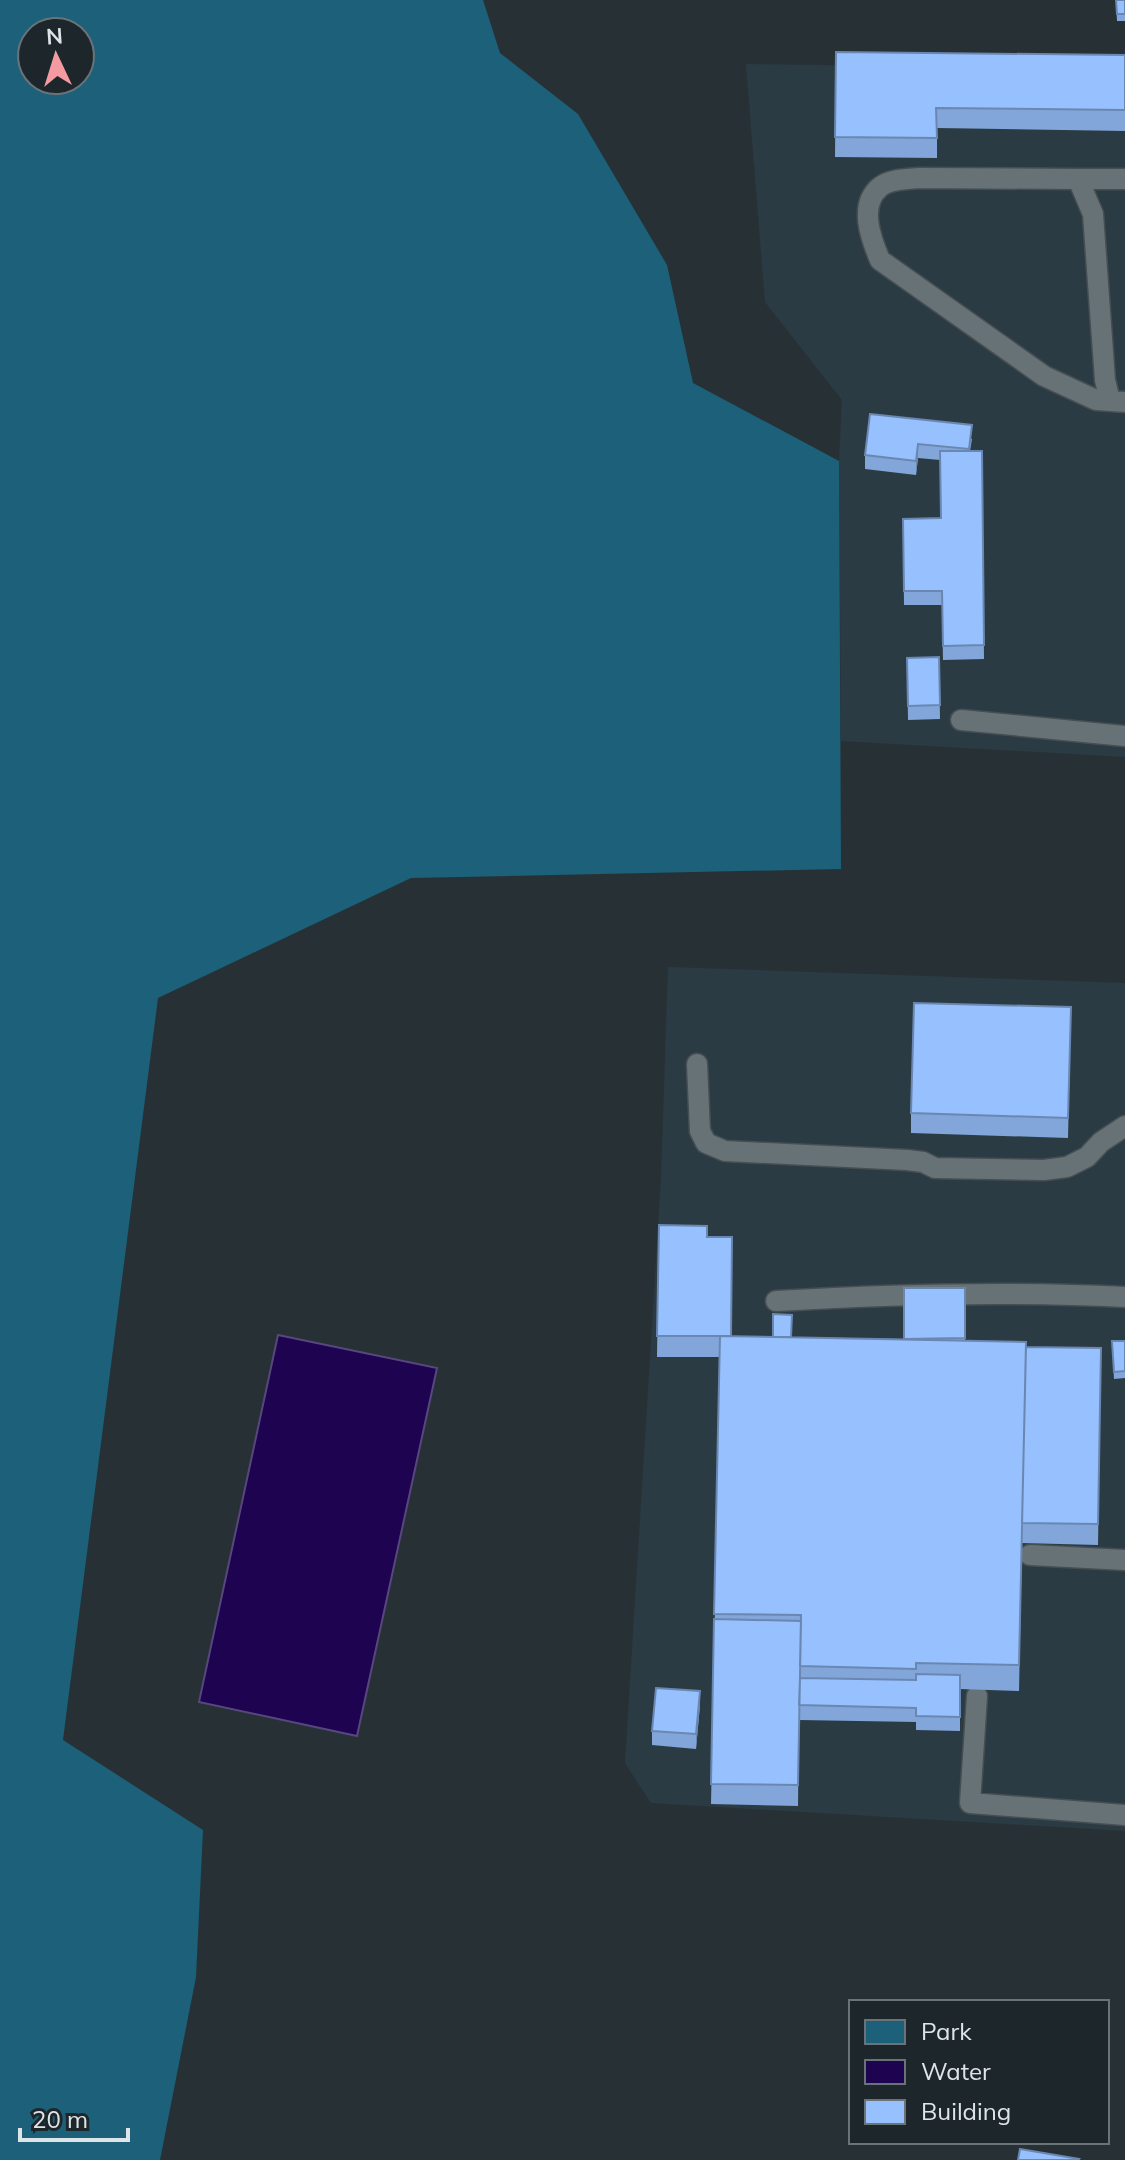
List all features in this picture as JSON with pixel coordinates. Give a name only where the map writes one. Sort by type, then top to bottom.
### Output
[{"type":"lane","points":[[1118,402],[1096,400],[1044,376],[880,260],[870,237],[867,206],[880,186],[895,181],[960,177],[1125,179]]},
{"type":"lane","points":[[1078,179],[1093,214],[1105,380],[1118,402]]},
{"type":"lane","points":[[961,720],[1125,736]]},
{"type":"lane","points":[[697,1064],[700,1131],[706,1143],[725,1151],[907,1160],[923,1162],[935,1168],[1044,1170],[1067,1167],[1087,1157],[1101,1142],[1125,1126]]},
{"type":"lane","points":[[776,1301],[895,1294],[1024,1292],[1125,1297]]},
{"type":"lane","points":[[1030,1555],[1125,1560]]},
{"type":"lane","points":[[977,1696],[970,1803],[1125,1815]]},
{"type":"shaded area","points":[[746,64],[1125,69],[1125,757],[841,741],[839,461],[842,400],[765,302]]},
{"type":"shaded area","points":[[668,967],[1125,983],[1125,1831],[651,1803],[625,1763],[661,1179]]},
{"type":"green space","points":[[0,0],[483,0],[500,53],[578,114],[667,265],[693,383],[839,461],[841,869],[411,878],[158,998],[63,1740],[203,1830],[196,1977],[160,2160],[0,2160]]},
{"type":"water","points":[[278,1335],[437,1368],[357,1736],[199,1702]]},
{"type":"building","points":[[1116,0],[1125,0],[1125,14],[1117,14]]},
{"type":"building","points":[[836,52],[1125,55],[1125,110],[936,108],[937,138],[835,137]]},
{"type":"building","points":[[870,414],[972,425],[969,449],[918,444],[916,461],[865,455]]},
{"type":"building","points":[[940,451],[982,451],[984,645],[943,646],[942,591],[904,591],[903,519],[941,518]]},
{"type":"building","points":[[939,657],[940,705],[908,706],[907,658]]},
{"type":"building","points":[[914,1003],[1071,1007],[1068,1118],[911,1113]]},
{"type":"building","points":[[659,1225],[707,1226],[707,1237],[732,1237],[731,1336],[657,1336]]},
{"type":"building","points":[[904,1288],[965,1288],[965,1338],[904,1339]]},
{"type":"building","points":[[773,1314],[792,1315],[791,1337],[773,1337]]},
{"type":"building","points":[[720,1336],[1026,1342],[1019,1665],[916,1663],[916,1669],[800,1666],[801,1615],[714,1614]]},
{"type":"building","points":[[1112,1341],[1125,1341],[1125,1371],[1114,1372]]},
{"type":"building","points":[[1026,1347],[1101,1348],[1098,1524],[1022,1523]]},
{"type":"building","points":[[714,1619],[801,1621],[798,1785],[711,1784]]},
{"type":"building","points":[[916,1674],[960,1675],[960,1717],[916,1716],[916,1708],[799,1705],[800,1678],[916,1680]]},
{"type":"building","points":[[656,1688],[700,1691],[696,1734],[652,1731]]},
{"type":"building","points":[[1020,2149],[1079,2159],[1018,2160]]}]
